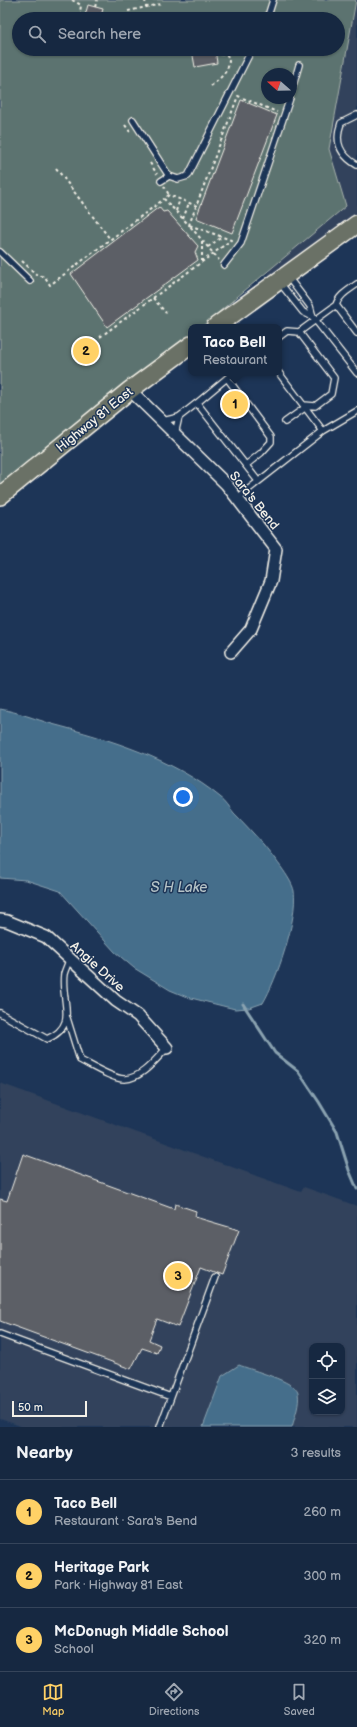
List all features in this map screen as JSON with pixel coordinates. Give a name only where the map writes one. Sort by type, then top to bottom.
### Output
[{"type":"main road","points":[[219,324],[357,224]]},
{"type":"main road","name":"Highway 81 East","points":[[0,496],[130,390],[188,347]]},
{"type":"street","name":"Sara's Bend","points":[[130,390],[226,484],[276,549],[271,581],[251,629],[231,652]]},
{"type":"street","name":"Angie Drive","points":[[0,920],[8,921],[46,937],[69,960],[116,1001],[138,1016],[167,1048]]},
{"type":"lane","points":[[269,12],[273,0]]},
{"type":"lane","points":[[133,120],[169,176],[178,179],[188,176],[248,56]]},
{"type":"lane","points":[[297,74],[300,65]]},
{"type":"lane","points":[[224,265],[241,243],[288,104]]},
{"type":"lane","points":[[357,115],[341,123],[336,135],[339,145],[347,159],[357,165]]},
{"type":"lane","points":[[161,181],[169,176]]},
{"type":"lane","points":[[0,252],[30,281]]},
{"type":"lane","points":[[282,278],[303,312],[314,318]]},
{"type":"lane","points":[[282,278],[310,306],[314,318],[357,373]]},
{"type":"lane","points":[[282,335],[287,331],[299,332],[314,318],[336,305],[337,300],[357,284]]},
{"type":"lane","points":[[336,305],[357,333]]},
{"type":"lane","points":[[285,422],[305,406],[315,406],[331,394],[334,378],[299,332]]},
{"type":"lane","points":[[162,421],[179,417],[230,376]]},
{"type":"lane","points":[[281,376],[323,431]]},
{"type":"lane","points":[[227,378],[271,437],[272,442],[269,446],[246,465]]},
{"type":"lane","points":[[197,403],[258,482]]},
{"type":"lane","points":[[238,500],[258,482],[323,431],[357,411]]},
{"type":"lane","points":[[175,434],[179,417]]},
{"type":"lane","points":[[69,960],[64,974],[67,1018],[80,1060],[124,1080],[142,1072],[167,1048]]},
{"type":"lane","points":[[0,1013],[47,1039],[57,1035],[63,1028],[67,1018]]},
{"type":"lane","points":[[160,1427],[215,1277]]},
{"type":"lane","points":[[0,1334],[171,1396]]},
{"type":"path","points":[[72,0],[81,5],[80,12]]},
{"type":"path","points":[[95,7],[97,0]]},
{"type":"path","points":[[145,0],[146,7]]},
{"type":"path","points":[[128,11],[160,4]]},
{"type":"path","points":[[211,86],[222,77],[229,63],[227,56]]},
{"type":"path","points":[[189,226],[238,96],[285,115]]},
{"type":"path","points":[[56,168],[110,239]]},
{"type":"path","points":[[16,256],[37,275],[45,277],[50,285],[169,195],[196,206]]},
{"type":"path","points":[[164,199],[214,254]]},
{"type":"path","points":[[176,211],[180,199]]},
{"type":"path","points":[[183,219],[189,203]]},
{"type":"path","points":[[100,337],[231,240],[189,226]]},
{"type":"path","points":[[208,248],[222,237]]},
{"type":"path","points":[[202,240],[202,262]]},
{"type":"path","points":[[153,298],[166,313]]},
{"type":"shaded area","points":[[339,0],[357,0],[357,221],[262,299],[324,56],[345,56],[345,12],[339,12]]},
{"type":"shaded area","points":[[0,1083],[301,1192],[304,1187],[357,1206],[357,1427],[23,1427],[0,1419]]},
{"type":"green space","points":[[0,0],[356,0],[329,149],[346,206],[205,324],[188,324],[188,338],[0,495]]},
{"type":"water","name":"S H Lake","points":[[0,709],[96,736],[162,761],[202,784],[226,802],[276,860],[285,873],[294,891],[293,917],[290,932],[280,964],[263,1003],[249,1008],[235,1009],[187,997],[170,990],[134,968],[115,952],[60,891],[26,880],[0,878]]},
{"type":"water","points":[[239,1365],[272,1376],[289,1384],[295,1389],[298,1393],[298,1401],[292,1427],[203,1427],[222,1376]]},
{"type":"building","points":[[88,5],[103,9],[102,12],[86,12]]},
{"type":"building","points":[[193,56],[216,56],[217,63],[195,67]]},
{"type":"building","points":[[241,100],[277,115],[232,233],[196,218]]},
{"type":"building","points":[[159,207],[163,212],[167,211],[198,246],[195,252],[198,260],[107,327],[71,274]]},
{"type":"building","points":[[23,1154],[174,1209],[175,1204],[196,1211],[195,1217],[239,1230],[222,1275],[201,1267],[178,1327],[157,1319],[149,1340],[160,1345],[157,1353],[142,1348],[131,1369],[0,1321],[0,1199],[7,1201]]},
{"type":"waterway","points":[[243,1004],[275,1053],[298,1071],[319,1102],[337,1132],[349,1170],[357,1189]]},
{"type":"place","name":"Heritage Park","points":[[86,351]]},
{"type":"place","name":"Taco Bell","points":[[235,404]]},
{"type":"place","name":"McDonugh Middle School","points":[[178,1276]]}]
